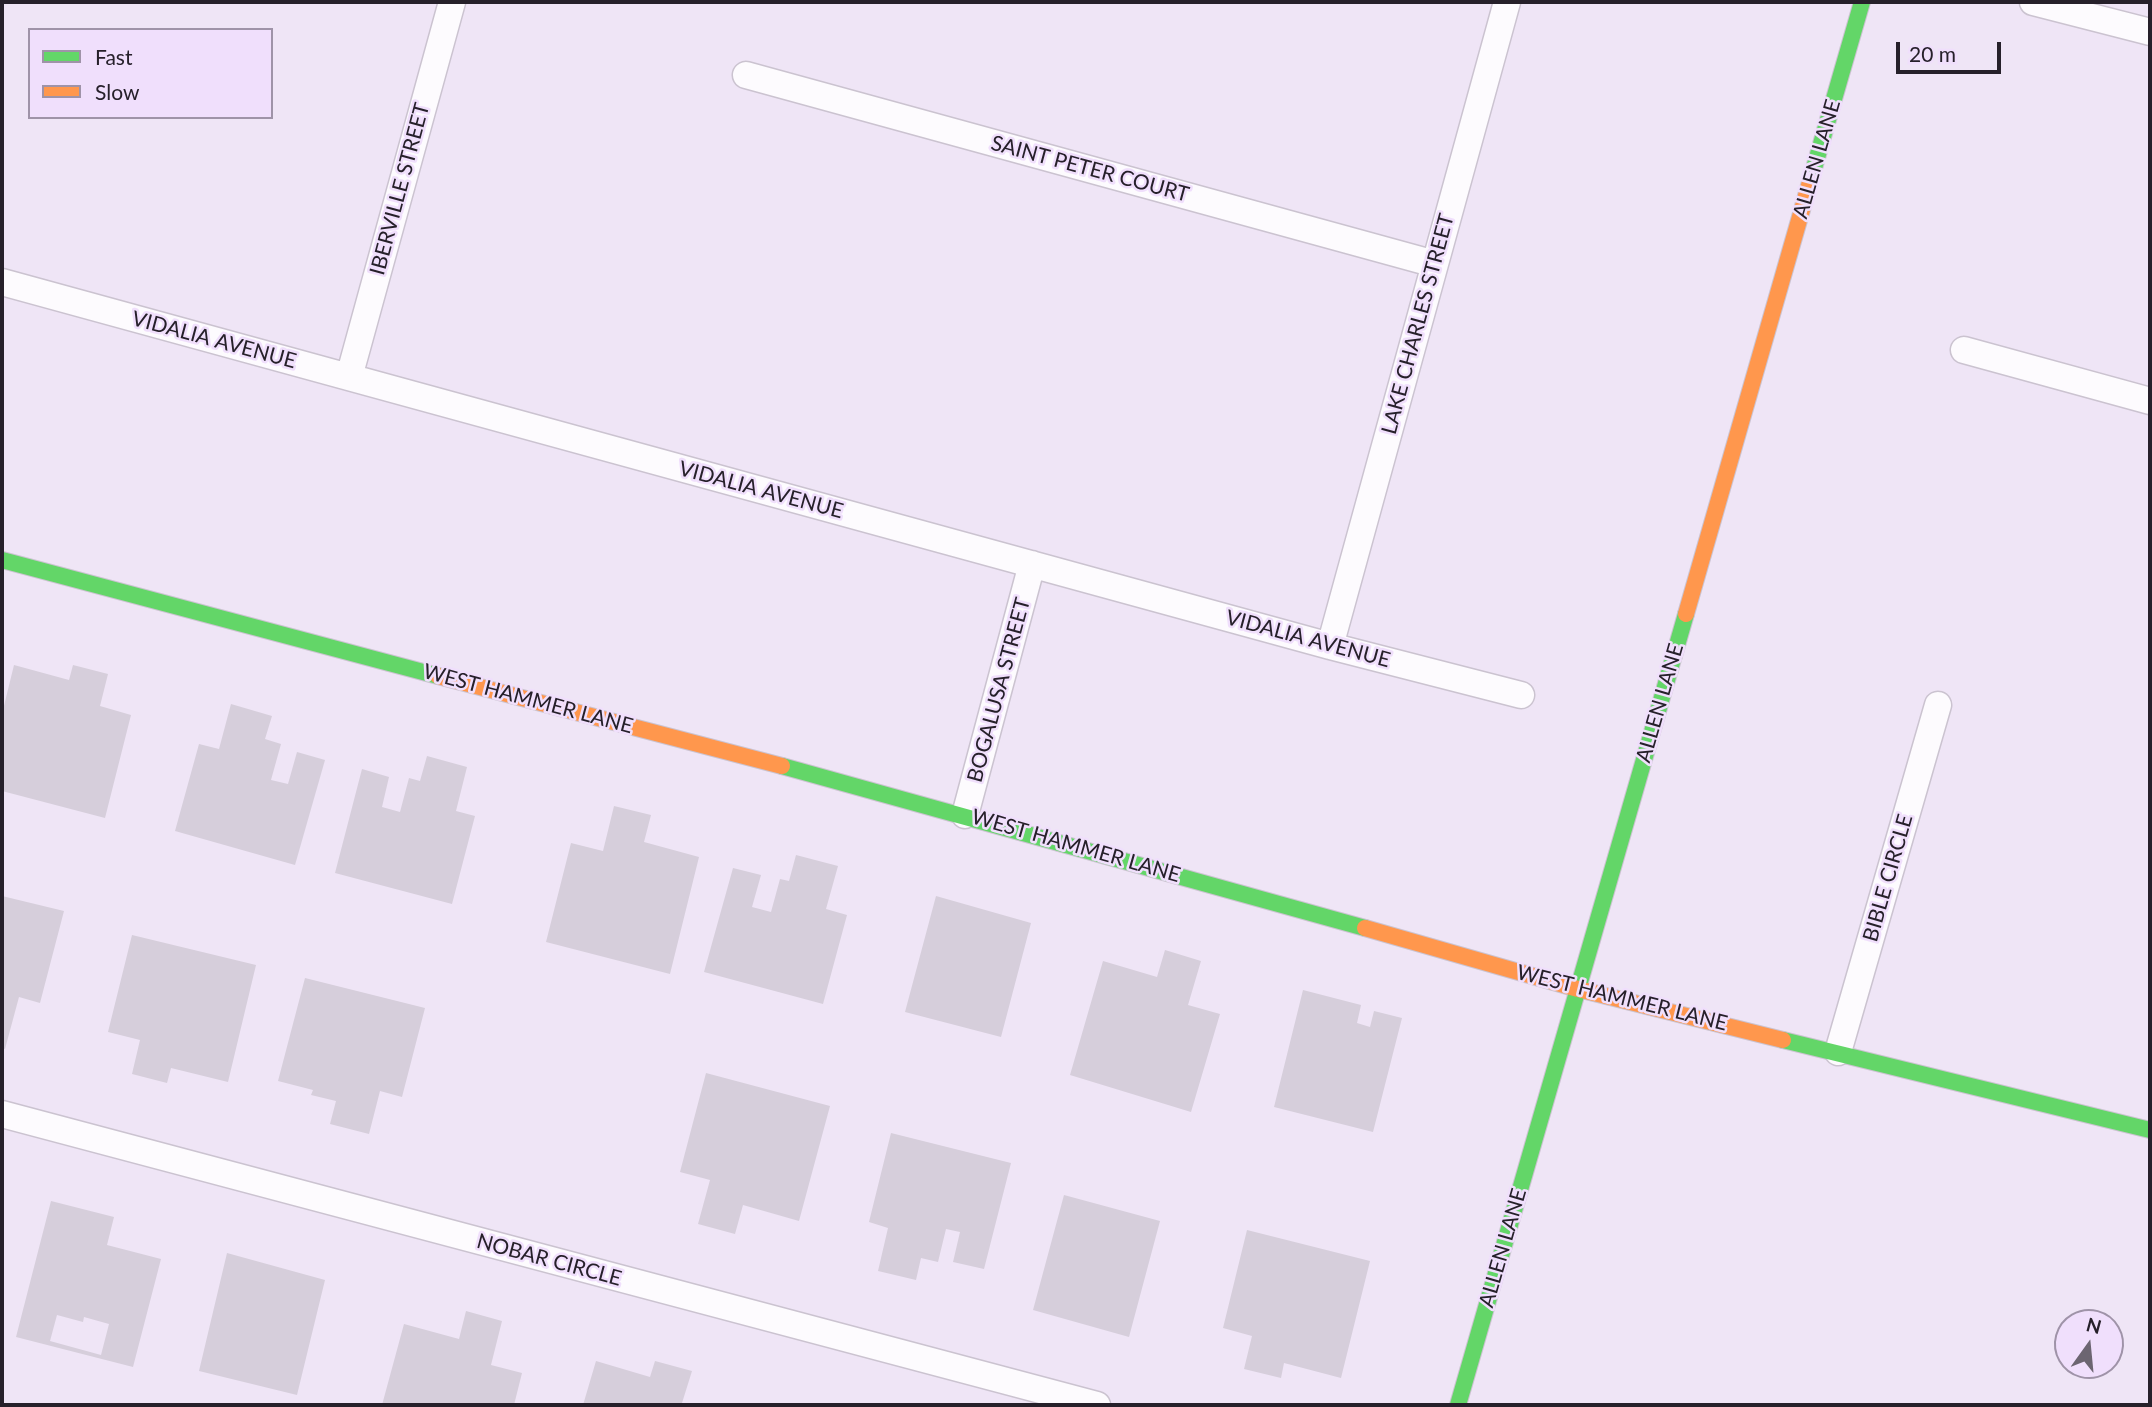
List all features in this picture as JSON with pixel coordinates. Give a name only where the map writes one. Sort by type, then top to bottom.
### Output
[{"type":"street","name":"IBERVILLE STREET","points":[[349,377],[452,2]]},
{"type":"street","name":"LAKE CHARLES STREET","points":[[1330,646],[1507,2]]},
{"type":"street","name":"ALLEN LANE","points":[[1458,1405],[1862,2]]},
{"type":"street","points":[[2034,2],[2150,32]]},
{"type":"street","name":"SAINT PETER COURT","points":[[746,75],[1435,264]]},
{"type":"street","name":"VIDALIA AVENUE","points":[[2,282],[1330,646],[1521,695]]},
{"type":"street","points":[[1964,351],[2150,401]]},
{"type":"street","name":"WEST HAMMER LANE","points":[[2,560],[965,815],[1578,989],[2150,1130]]},
{"type":"street","name":"BOGALUSA STREET","points":[[965,815],[1032,564]]},
{"type":"street","name":"BIBLE CIRCLE","points":[[1838,1052],[1938,705]]},
{"type":"street","name":"NOBAR CIRCLE","points":[[2,1114],[1097,1405]]},
{"type":"building","points":[[14,665],[69,680],[73,665],[108,674],[100,706],[131,715],[105,818],[2,791],[2,714]]},
{"type":"building","points":[[231,704],[272,716],[265,739],[281,744],[271,780],[288,784],[297,752],[325,760],[295,865],[175,831],[199,744],[219,749]]},
{"type":"building","points":[[427,756],[467,767],[456,811],[475,816],[452,904],[335,873],[362,769],[389,777],[382,807],[400,812],[409,778],[420,781]]},
{"type":"building","points":[[614,806],[651,815],[644,842],[699,857],[670,974],[546,942],[571,843],[603,851]]},
{"type":"building","points":[[796,855],[838,866],[826,909],[847,915],[823,1004],[704,972],[733,868],[761,875],[752,907],[771,912],[780,879],[789,881]]},
{"type":"building","points":[[2,896],[64,911],[40,1003],[19,997],[5,1049],[2,1048]]},
{"type":"building","points":[[936,896],[1031,923],[1001,1037],[905,1012]]},
{"type":"building","points":[[132,935],[256,965],[228,1082],[171,1068],[167,1083],[132,1074],[140,1040],[108,1032]]},
{"type":"building","points":[[1165,950],[1201,961],[1188,1005],[1220,1014],[1191,1112],[1070,1075],[1103,961],[1157,977]]},
{"type":"building","points":[[305,978],[425,1008],[402,1097],[380,1091],[369,1134],[330,1124],[336,1101],[311,1095],[313,1090],[278,1081]]},
{"type":"building","points":[[1303,990],[1361,1005],[1357,1023],[1370,1027],[1374,1011],[1402,1018],[1373,1132],[1274,1107]]},
{"type":"building","points":[[706,1073],[830,1106],[799,1221],[743,1205],[735,1234],[698,1224],[710,1180],[680,1172]]},
{"type":"building","points":[[891,1133],[1011,1163],[984,1269],[953,1262],[960,1232],[946,1229],[938,1262],[921,1258],[916,1280],[878,1271],[888,1228],[869,1222]]},
{"type":"building","points":[[1064,1195],[1160,1221],[1129,1337],[1033,1310]]},
{"type":"building","points":[[51,1201],[114,1217],[107,1245],[161,1259],[133,1367],[16,1337]],"holes":[[[57,1315],[83,1322],[84,1317],[109,1324],[101,1355],[50,1341]]]},
{"type":"building","points":[[1247,1230],[1370,1261],[1341,1378],[1284,1363],[1281,1378],[1244,1369],[1252,1336],[1223,1328]]},
{"type":"building","points":[[227,1253],[325,1280],[297,1395],[199,1371]]},
{"type":"building","points":[[466,1311],[502,1321],[491,1365],[522,1373],[514,1405],[382,1405],[404,1324],[459,1339]]},
{"type":"building","points":[[596,1361],[650,1377],[655,1361],[692,1371],[682,1403],[689,1405],[583,1405]]},
{"type":"traffic: fast","points":[[1810,182],[1862,2]]},
{"type":"traffic: fast","points":[[2,560],[438,676]]},
{"type":"traffic: fast","points":[[1458,1405],[1686,614]]},
{"type":"traffic: fast","points":[[782,766],[1365,928]]},
{"type":"traffic: fast","points":[[1783,1040],[2150,1130]]},
{"type":"traffic: slow","points":[[1686,614],[1810,182]]},
{"type":"traffic: slow","points":[[438,676],[782,766]]},
{"type":"traffic: slow","points":[[1365,928],[1578,989],[1783,1040]]}]
